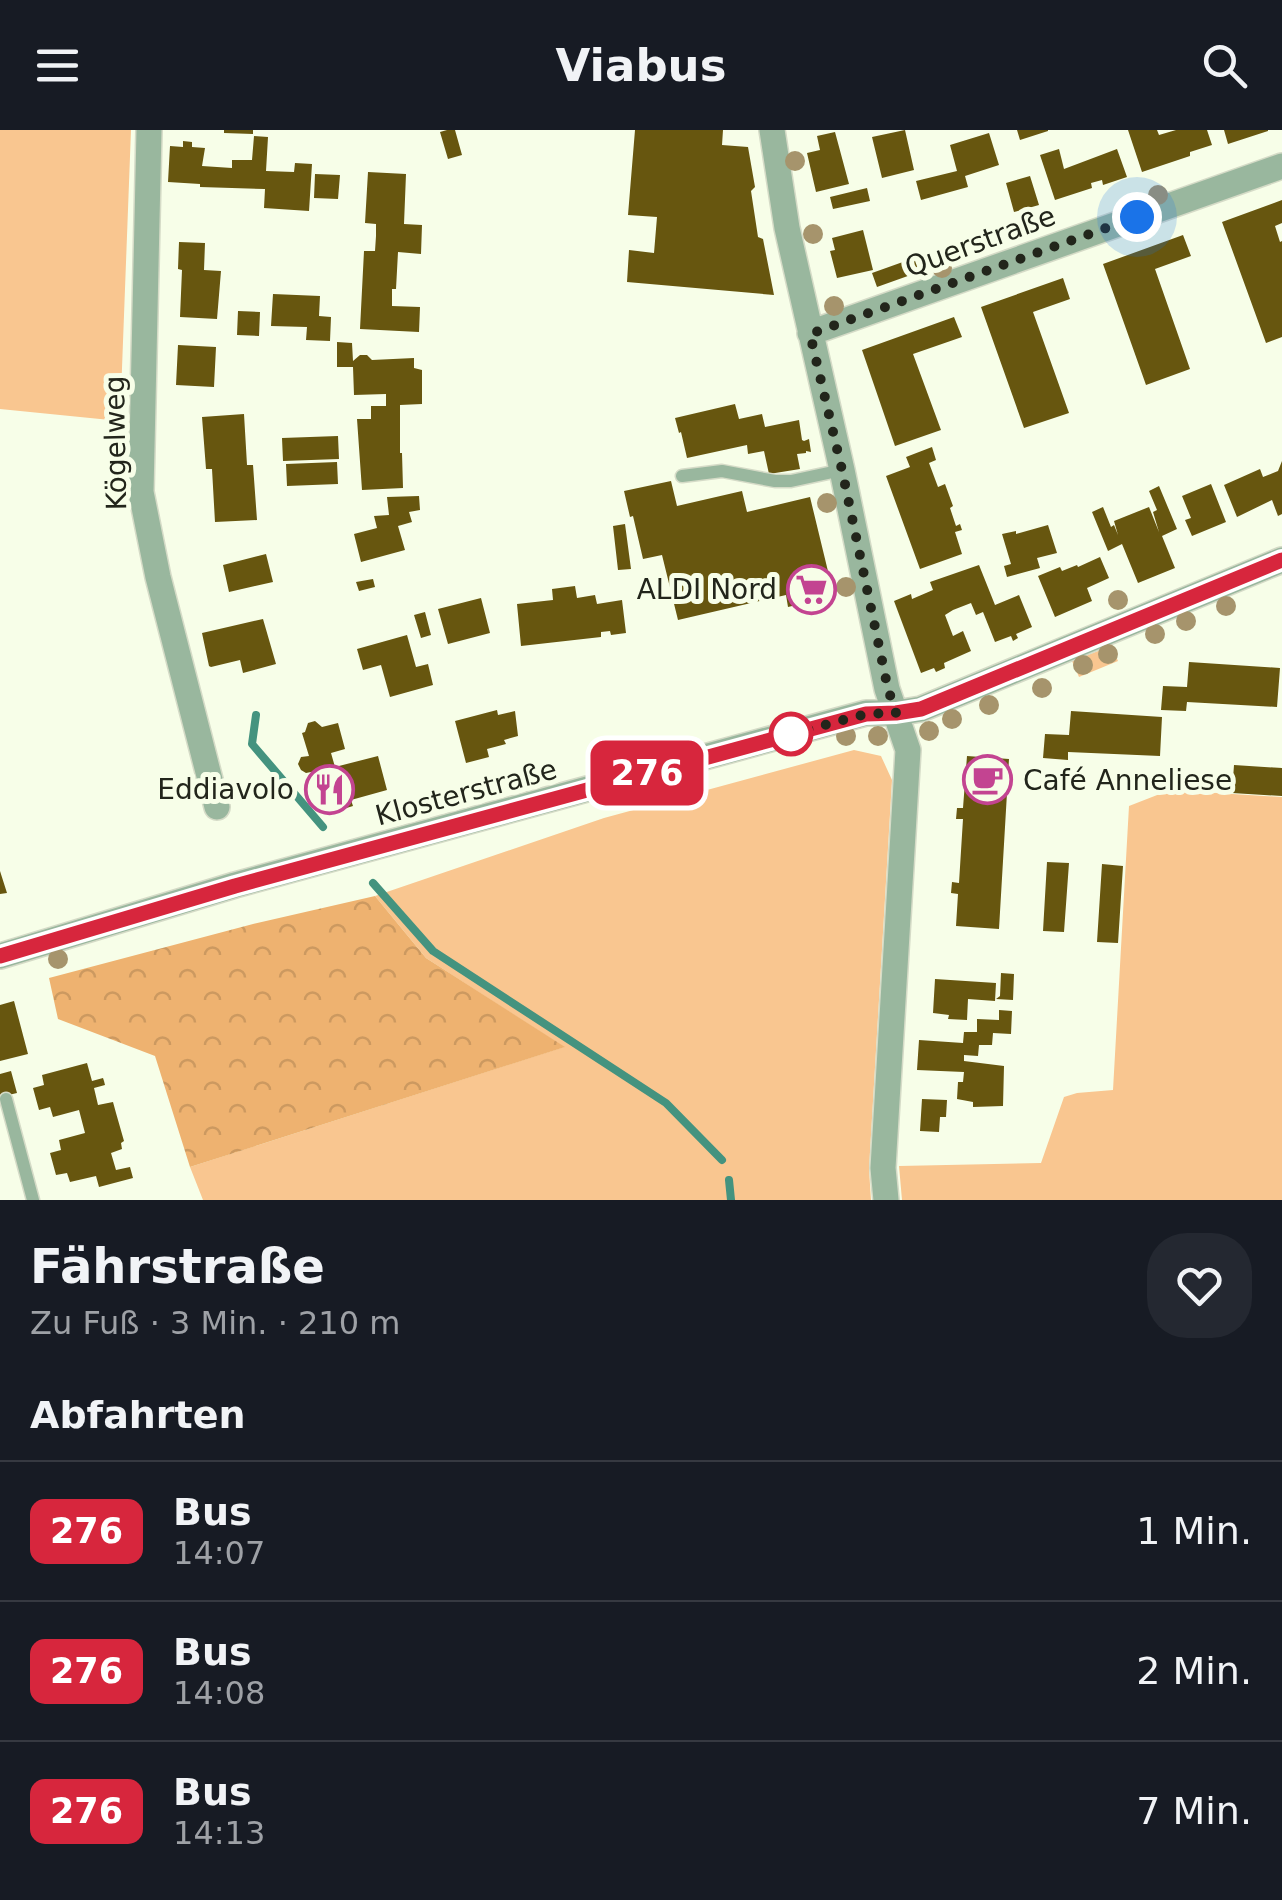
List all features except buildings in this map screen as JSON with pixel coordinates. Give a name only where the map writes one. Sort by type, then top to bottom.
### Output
[{"type":"street","name":"Kögelweg","points":[[150,130],[141,492],[158,578],[217,807]]},
{"type":"street","points":[[772,130],[787,228],[810,334],[888,689],[908,750],[883,1168],[886,1200]]},
{"type":"street","name":"Querstraße","points":[[810,334],[1282,166]]},
{"type":"street","name":"Klosterstraße","points":[[0,956],[235,886],[866,714],[921,709],[1282,560]]},
{"type":"lane","points":[[682,476],[722,471],[791,481],[842,470]]},
{"type":"lane","points":[[6,1098],[32,1200]]},
{"type":"shaded area","points":[[0,130],[131,130],[120,421],[0,409]]},
{"type":"shaded area","points":[[1111,646],[1118,661],[1079,677],[1072,661]]},
{"type":"shaded area","points":[[854,750],[881,756],[892,780],[869,1169],[871,1200],[203,1200],[190,1167],[564,1047],[426,958],[375,896],[604,818]]},
{"type":"shaded area","points":[[1170,790],[1282,797],[1282,1200],[902,1200],[899,1166],[1041,1163],[1064,1097],[1113,1090],[1129,806]]},
{"type":"green space","points":[[375,896],[426,958],[565,1047],[190,1167],[155,1056],[58,1019],[49,978]]},
{"type":"waterway","points":[[256,715],[252,744],[323,827]]},
{"type":"waterway","points":[[373,883],[433,951],[666,1103],[722,1160]]},
{"type":"waterway","points":[[729,1180],[731,1200]]},
{"type":"bus line","name":"276","points":[[0,956],[235,886],[866,714],[921,709],[1282,560]]},
{"type":"place","name":"ALDI Nord","points":[[812,589]]},
{"type":"place","name":"Café Anneliese","points":[[988,780]]},
{"type":"place","name":"Eddiavolo","points":[[329,789]]},
{"type":"route","points":[[791,734],[866,714],[896,713],[810,334],[1137,217]]}]
